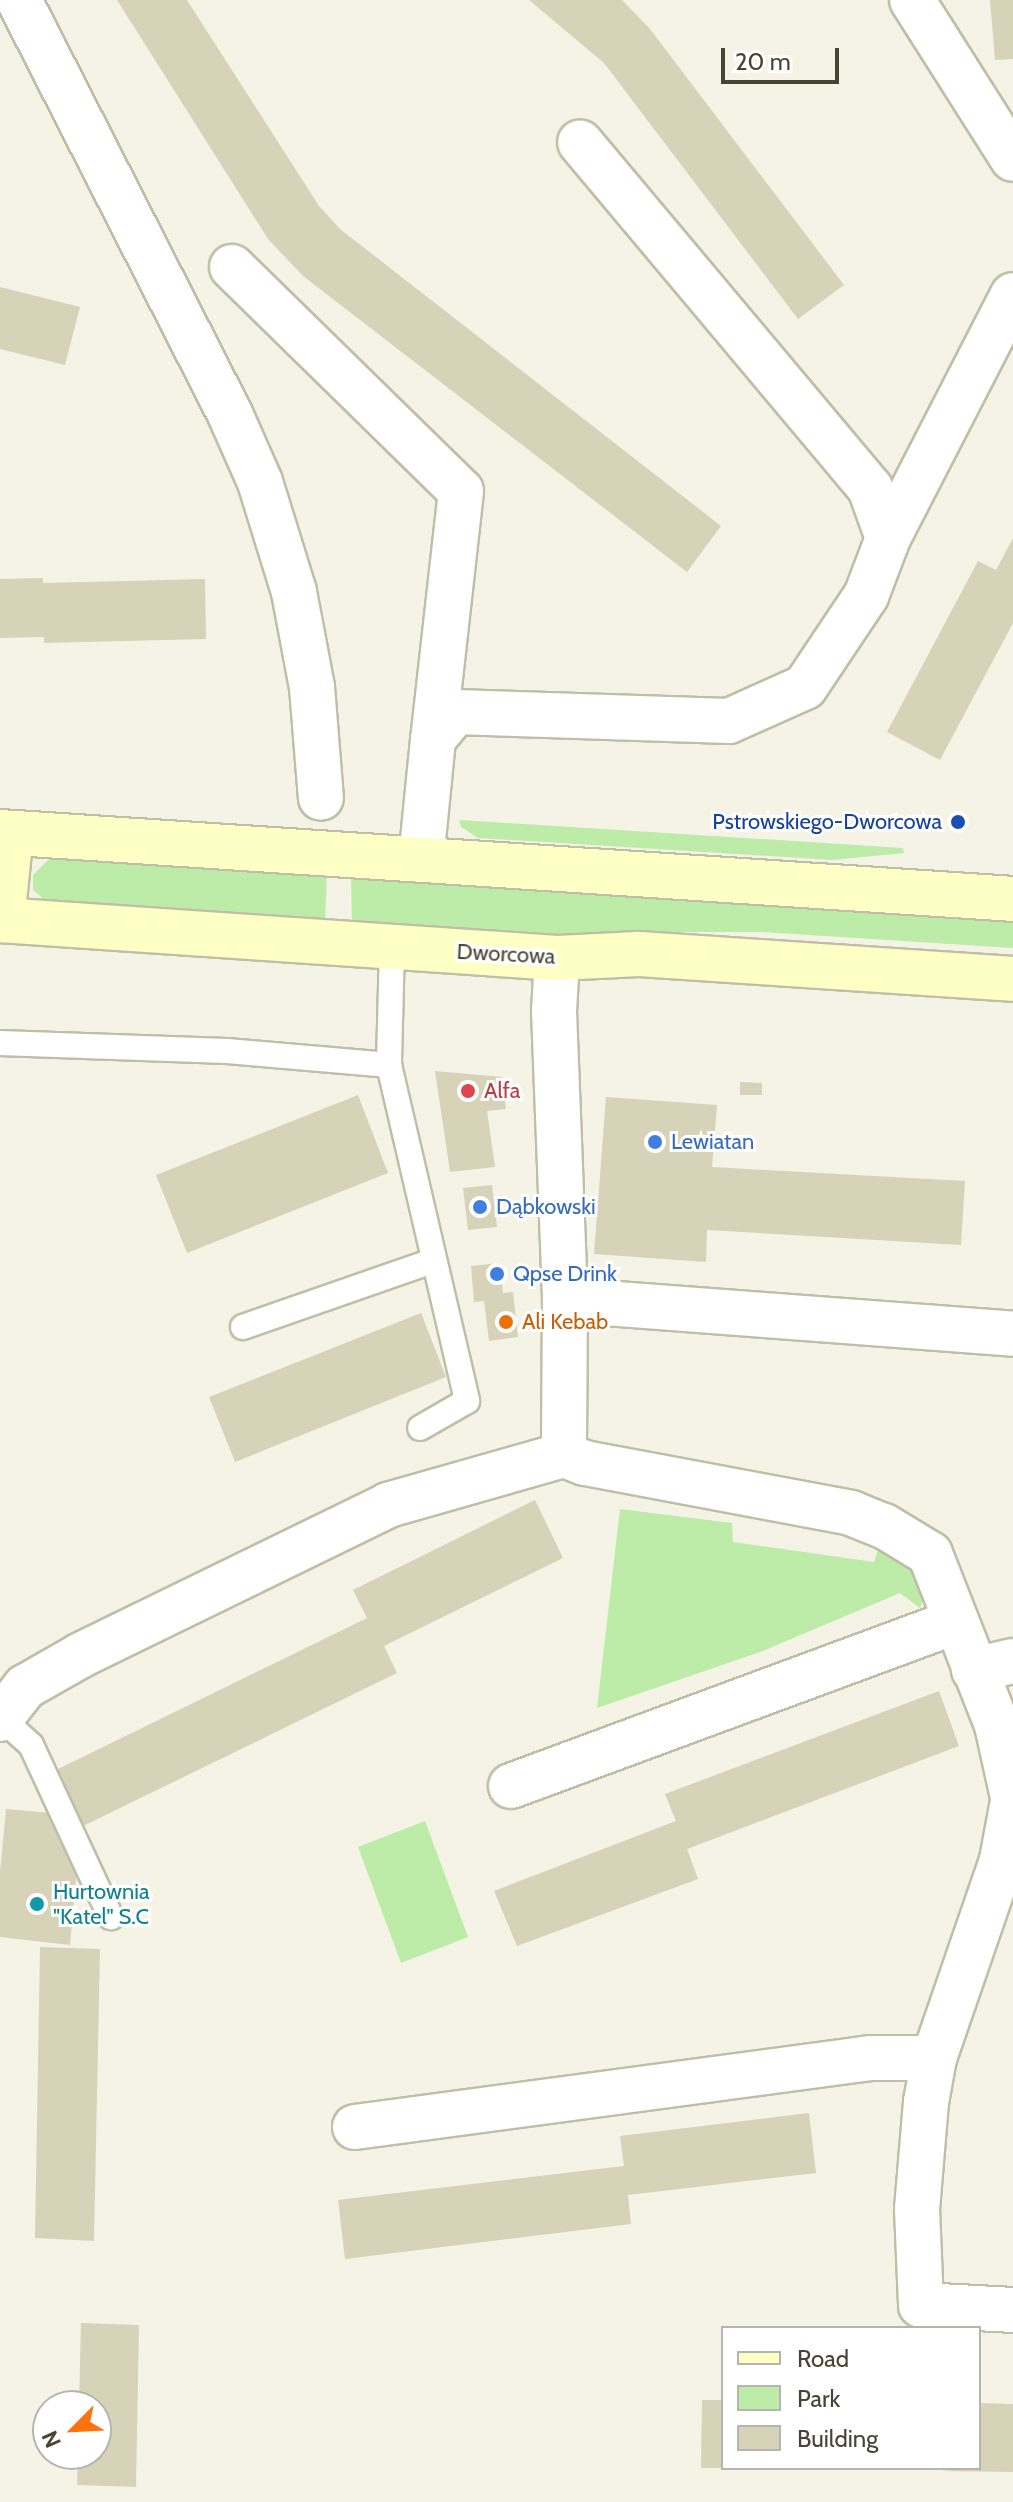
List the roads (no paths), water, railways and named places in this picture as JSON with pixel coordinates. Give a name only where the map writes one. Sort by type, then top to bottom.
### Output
[{"type":"street","points":[[19,0],[223,401],[260,482],[294,592],[312,687],[321,798]]},
{"type":"street","points":[[912,0],[1013,159]]},
{"type":"street","points":[[580,142],[870,488],[888,538]]},
{"type":"street","points":[[232,267],[461,491],[421,860]]},
{"type":"street","points":[[433,739],[456,712],[729,721],[805,687],[866,596],[888,538],[1013,295]]},
{"type":"street","points":[[1,927],[6,833],[1013,899]]},
{"type":"street","name":"Dworcowa","points":[[1,927],[557,958],[639,954],[1013,979]]},
{"type":"street","points":[[557,958],[554,1011],[565,1300],[564,1455]]},
{"type":"street","points":[[565,1300],[1013,1334]]},
{"type":"street","points":[[1,1718],[25,1687],[81,1655],[388,1505],[564,1455],[585,1463],[851,1513],[884,1526],[930,1554],[954,1622],[994,1666],[997,1725],[1013,1799],[1002,1860],[934,2058],[926,2102],[917,2209],[921,2305],[1013,2310]]},
{"type":"street","points":[[511,1786],[954,1622]]},
{"type":"street","points":[[355,2127],[871,2058],[934,2058]]},
{"type":"lane","points":[[392,947],[389,1065],[432,1261],[467,1401],[420,1428]]},
{"type":"lane","points":[[0,1043],[227,1051],[389,1065]]},
{"type":"lane","points":[[243,1327],[432,1261]]},
{"type":"lane","points":[[1,1718],[31,1745],[111,1917]]},
{"type":"place","name":"Pstrowskiego-Dworcowa","points":[[958,822]]},
{"type":"place","name":"Alfa","points":[[468,1091]]},
{"type":"place","name":"Lewiatan","points":[[655,1142]]},
{"type":"place","name":"Dąbkowski","points":[[480,1207]]},
{"type":"place","name":"Qpse Drink","points":[[497,1274]]},
{"type":"place","name":"Ali Kebab","points":[[506,1322]]},
{"type":"place","name":"Hurtownia \"Katel\" S.C","points":[[37,1904]]}]
